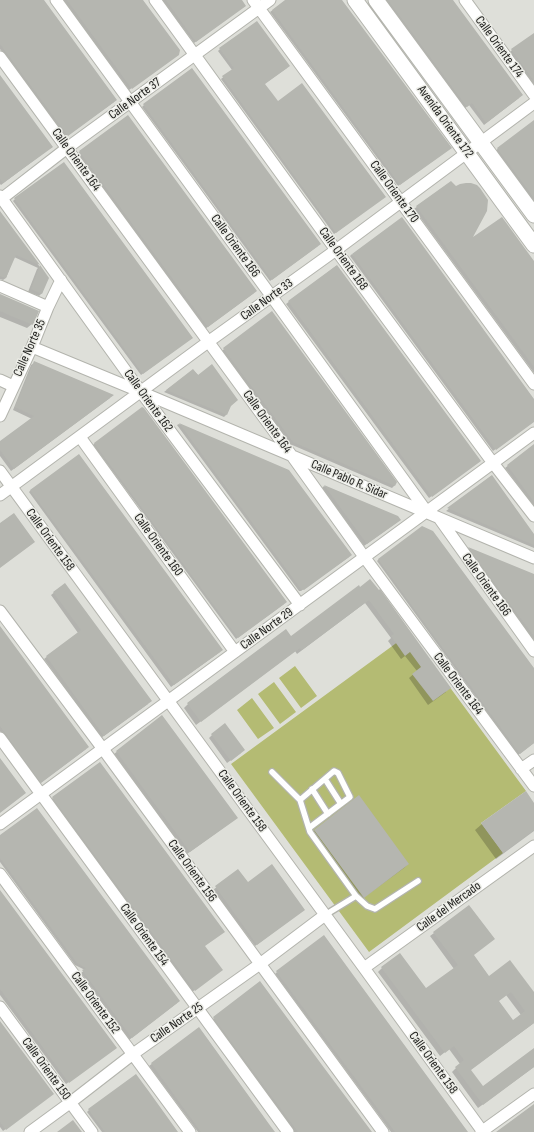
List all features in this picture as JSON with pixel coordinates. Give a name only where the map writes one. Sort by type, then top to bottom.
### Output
[{"type":"street","name":"Calle Oriente 166","points":[[56,0],[427,512]]},
{"type":"street","name":"Calle Oriente 168","points":[[155,0],[336,250],[493,463],[534,516]]},
{"type":"street","name":"Calle Norte 37","points":[[1,198],[195,55],[256,4],[270,0]]},
{"type":"street","name":"Avenida Oriente 172","points":[[355,0],[534,245]]},
{"type":"street","name":"Avenida Oriente 172","points":[[376,0],[534,215]]},
{"type":"street","name":"Calle Oriente 174","points":[[465,0],[534,95]]},
{"type":"street","name":"Calle Oriente 170","points":[[256,4],[534,384]]},
{"type":"street","name":"Calle Oriente 164","points":[[0,57],[365,558],[534,786]]},
{"type":"street","name":"Calle Norte 33","points":[[0,496],[534,104]]},
{"type":"street","name":"Calle Oriente 162","points":[[1,198],[141,392],[300,605]]},
{"type":"street","name":"Calle Norte 35","points":[[0,416],[61,280]]},
{"type":"street","points":[[0,286],[48,307]]},
{"type":"street","name":"Calle Pablo R. Sidar","points":[[32,347],[534,558]]},
{"type":"street","points":[[0,380],[13,386]]},
{"type":"street","name":"Calle Norte 29","points":[[0,824],[534,433]]},
{"type":"street","name":"Calle Oriente 160","points":[[80,437],[235,652]]},
{"type":"street","name":"Calle Oriente 158","points":[[0,471],[364,968],[482,1132]]},
{"type":"street","name":"Calle Oriente 166","points":[[438,518],[534,651]]},
{"type":"street","name":"Calle Oriente 156","points":[[0,611],[103,749],[383,1132]]},
{"type":"street","name":"Calle Oriente 154","points":[[0,738],[288,1132]]},
{"type":"street","points":[[521,769],[534,760]]},
{"type":"street","name":"Calle del Mercado","points":[[364,968],[534,846]]},
{"type":"street","name":"Calle Oriente 152","points":[[0,874],[190,1132]]},
{"type":"street","name":"Calle Norte 25","points":[[30,1132],[133,1054],[260,964],[325,915]]},
{"type":"street","name":"Calle Oriente 150","points":[[0,1007],[92,1132]]},
{"type":"street","points":[[482,1132],[534,1094]]},
{"type":"lane","points":[[300,800],[334,771],[338,774],[350,797],[309,828]]},
{"type":"lane","points":[[272,772],[300,800],[310,832],[356,896],[368,906],[375,909],[418,881]]},
{"type":"lane","points":[[325,779],[341,804]]},
{"type":"lane","points":[[312,789],[328,814]]},
{"type":"lane","points":[[325,915],[356,896]]},
{"type":"green space","points":[[410,633],[526,791],[481,823],[503,853],[369,952],[231,764]]},
{"type":"green space","points":[[295,666],[317,696],[301,708],[279,678]]},
{"type":"green space","points":[[274,682],[296,712],[280,724],[258,694]]},
{"type":"green space","points":[[252,698],[274,728],[258,739],[237,710]]},
{"type":"building","points":[[0,0],[44,0],[117,100],[68,136],[0,44]]},
{"type":"building","points":[[67,0],[143,0],[180,50],[179,55],[132,89]]},
{"type":"building","points":[[166,0],[242,0],[246,6],[196,42]]},
{"type":"building","points":[[285,0],[342,0],[452,148],[400,185],[272,10]]},
{"type":"building","points":[[388,0],[453,0],[523,95],[486,123],[472,103],[467,107]]},
{"type":"building","points":[[257,21],[290,66],[265,84],[278,101],[302,83],[386,197],[336,233],[222,76],[234,68],[219,48]]},
{"type":"building","points":[[534,33],[534,81],[511,49]]},
{"type":"building","points":[[192,68],[321,244],[272,280],[143,104]]},
{"type":"building","points":[[0,75],[53,147],[3,183],[0,179]]},
{"type":"building","points":[[128,115],[257,291],[208,327],[79,151]]},
{"type":"building","points":[[534,120],[534,198],[497,148]]},
{"type":"building","points":[[64,162],[193,338],[143,374],[14,198]]},
{"type":"building","points":[[451,181],[456,186],[466,183],[477,185],[488,200],[487,211],[473,237],[502,217],[534,261],[534,367],[416,206]]},
{"type":"building","points":[[0,211],[40,265],[16,255],[6,278],[0,276]]},
{"type":"building","points":[[402,217],[534,399],[534,422],[496,450],[352,254]]},
{"type":"building","points":[[40,265],[49,278],[42,294],[31,289]]},
{"type":"building","points":[[337,265],[481,461],[432,497],[288,301]]},
{"type":"building","points":[[0,294],[39,311],[33,325],[0,311]]},
{"type":"building","points":[[272,311],[397,482],[395,486],[293,442],[223,348]]},
{"type":"building","points":[[34,361],[114,395],[14,469],[0,450],[0,441],[34,416],[15,407]]},
{"type":"building","points":[[212,364],[238,400],[231,406],[227,415],[166,390],[193,369],[198,375]]},
{"type":"building","points":[[142,407],[287,602],[238,638],[94,443]]},
{"type":"building","points":[[179,423],[289,470],[352,555],[304,590],[301,589]]},
{"type":"building","points":[[534,444],[534,502],[507,465]]},
{"type":"building","points":[[79,454],[223,650],[174,685],[30,490]]},
{"type":"building","points":[[492,475],[534,534],[534,545],[447,508]]},
{"type":"building","points":[[324,485],[398,516],[401,520],[367,544]]},
{"type":"building","points":[[14,513],[35,542],[0,568],[0,523]]},
{"type":"building","points":[[422,526],[433,531],[534,668],[534,743],[520,754],[378,559]]},
{"type":"building","points":[[468,547],[534,574],[534,636],[513,608]]},
{"type":"building","points":[[370,579],[379,590],[380,589],[451,688],[433,701],[412,674],[421,667],[410,652],[405,656],[391,636],[394,634],[369,600],[302,650],[300,648],[201,722],[187,703],[286,629],[291,636],[359,585],[360,587]]},
{"type":"building","points":[[65,583],[152,701],[104,736],[46,656],[81,630],[53,592]]},
{"type":"building","points":[[0,626],[89,747],[41,783],[0,726]]},
{"type":"building","points":[[162,715],[238,818],[190,852],[116,751]]},
{"type":"building","points":[[225,723],[245,750],[231,761],[211,734]]},
{"type":"building","points":[[0,758],[26,793],[0,813]]},
{"type":"building","points":[[100,762],[225,932],[205,946],[223,970],[195,991],[52,797]]},
{"type":"building","points":[[526,791],[534,803],[534,830],[503,853],[481,823]]},
{"type":"building","points":[[359,795],[409,864],[364,898],[314,830]]},
{"type":"building","points":[[37,808],[180,1001],[132,1038],[82,970],[86,968],[77,963],[0,858],[0,835]]},
{"type":"building","points":[[272,864],[305,910],[257,945],[215,886],[238,869],[248,882]]},
{"type":"building","points":[[0,890],[117,1048],[69,1083],[0,989]]},
{"type":"building","points":[[469,905],[495,939],[474,955],[489,976],[510,960],[534,992],[534,1023],[471,1070],[483,1086],[534,1048],[534,1067],[483,1105],[455,1067],[464,1060],[454,1046],[445,1053],[381,967],[400,953],[426,988],[458,965],[433,932]],"holes":[[[511,992],[525,1011],[513,1020],[499,1001]]]},
{"type":"building","points":[[324,935],[468,1132],[395,1132],[276,971]]},
{"type":"building","points":[[260,981],[372,1132],[298,1132],[213,1017]]},
{"type":"building","points":[[0,1021],[54,1094],[6,1130],[0,1122]]},
{"type":"building","points":[[199,1027],[275,1132],[201,1132],[151,1063]]},
{"type":"building","points":[[136,1074],[178,1132],[105,1132],[88,1109]]},
{"type":"building","points":[[534,1104],[534,1132],[496,1132],[511,1121]]},
{"type":"building","points":[[73,1120],[82,1132],[57,1132]]}]
